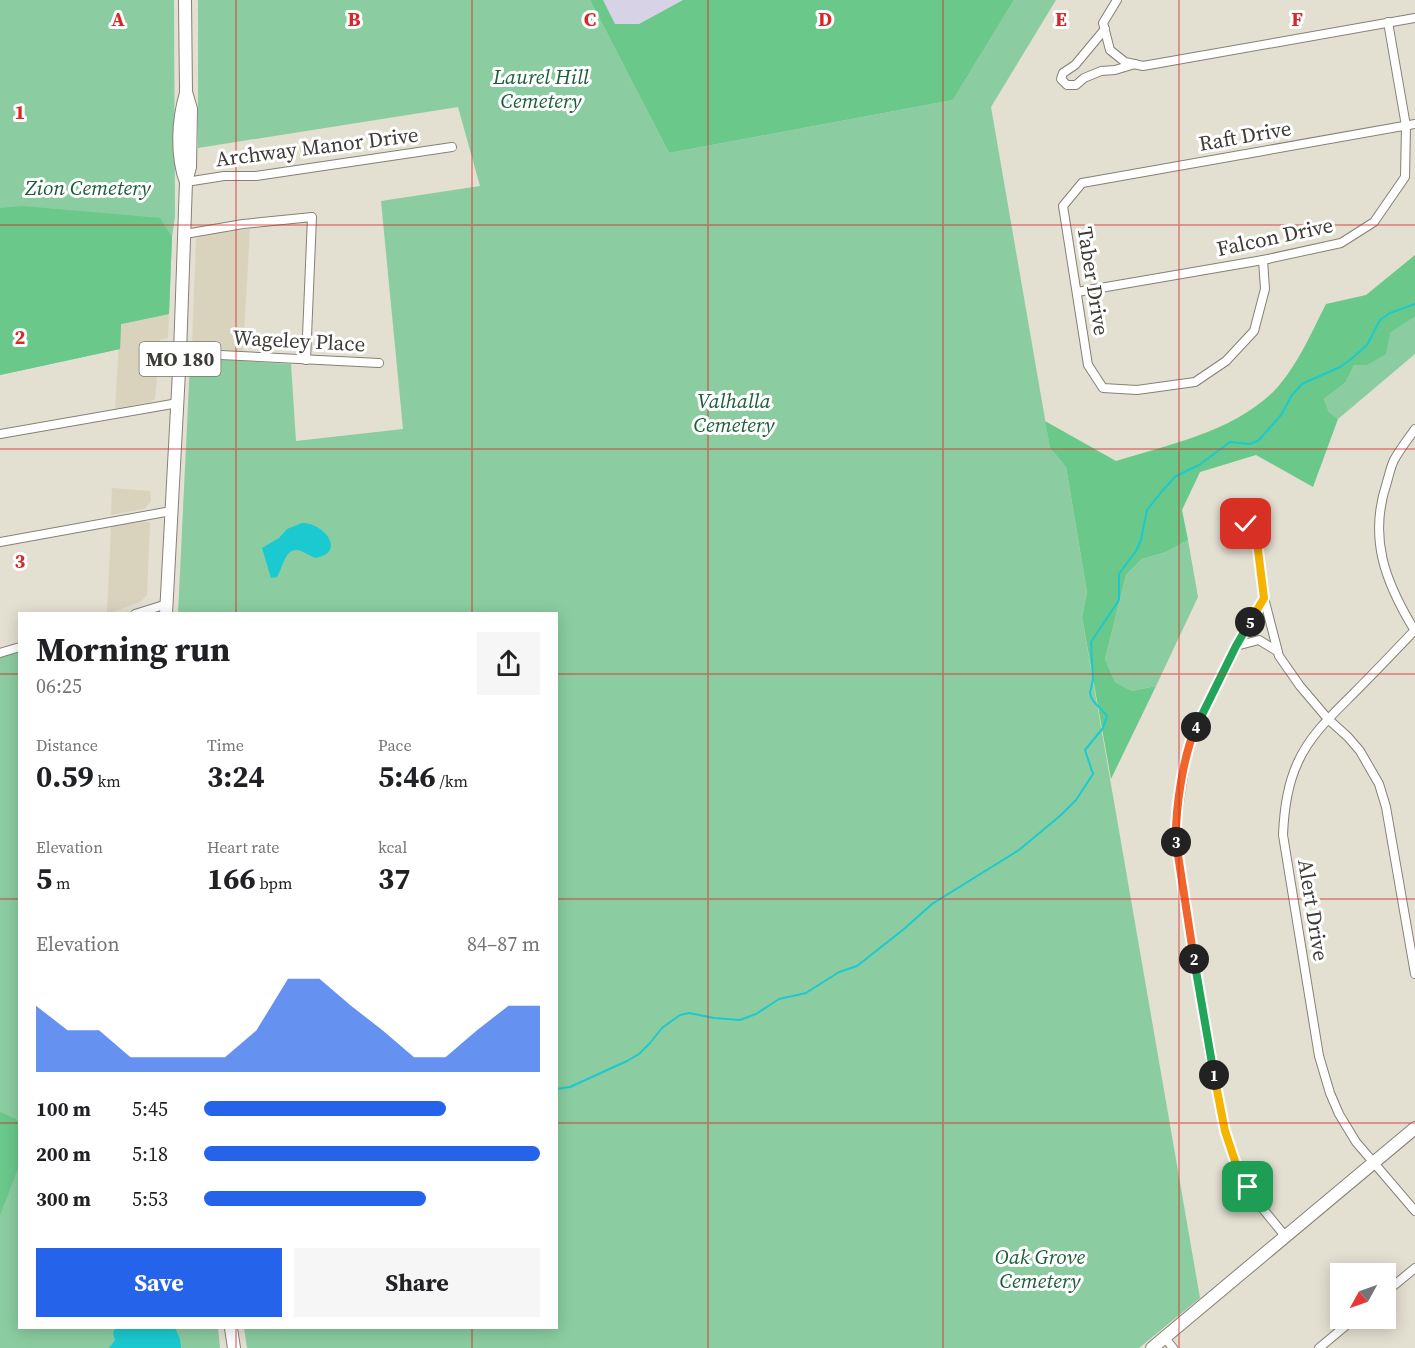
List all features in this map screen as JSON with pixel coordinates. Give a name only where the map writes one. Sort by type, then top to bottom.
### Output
[{"type":"main road","name":"MO 180","points":[[166,609],[185,234],[186,182],[180,167],[180,129],[181,111],[186,92],[185,0]]},
{"type":"main road","points":[[1152,1348],[1415,1128]]},
{"type":"main road","points":[[231,1329],[234,1348]]},
{"type":"street","points":[[1117,0],[1103,23],[1110,50],[1125,62],[1143,66],[1415,18]]},
{"type":"street","name":"Falcon Drive","points":[[1077,292],[1263,260],[1341,243],[1374,222],[1405,177],[1406,126],[1388,22]]},
{"type":"street","points":[[1105,29],[1075,65],[1063,73],[1061,79],[1067,85],[1076,85],[1091,74],[1136,64]]},
{"type":"street","name":"Raft Drive","points":[[1082,183],[1415,124]]},
{"type":"street","name":"Archway Manor Drive","points":[[186,182],[256,176],[452,147]]},
{"type":"street","name":"Taber Drive","points":[[1082,183],[1063,206],[1088,365],[1103,388],[1137,390],[1196,382],[1226,361],[1254,331],[1265,289],[1263,260]]},
{"type":"street","points":[[185,234],[234,225],[312,217],[306,360]]},
{"type":"street","name":"Wageley Place","points":[[180,353],[379,363]]},
{"type":"street","points":[[0,434],[178,403]]},
{"type":"street","points":[[1415,429],[1394,460],[1380,503],[1379,536],[1385,570],[1396,598],[1415,631]]},
{"type":"street","points":[[0,542],[171,511]]},
{"type":"street","points":[[1256,534],[1264,598],[1277,651],[1300,686],[1328,720],[1348,736],[1360,751],[1381,789],[1415,974]]},
{"type":"street","points":[[1264,598],[1236,646],[1194,730],[1186,757],[1176,822],[1176,841],[1225,1131],[1235,1161],[1254,1198],[1285,1236]]},
{"type":"street","points":[[147,612],[166,609]]},
{"type":"street","name":"Alert Drive","points":[[1415,631],[1312,739],[1291,779],[1283,835],[1323,1072],[1330,1093],[1346,1126],[1415,1211]]},
{"type":"street","points":[[1236,646],[1259,640],[1277,651]]},
{"type":"street","points":[[0,652],[18,648]]},
{"type":"street","points":[[1396,1283],[1414,1268]]},
{"type":"street","points":[[1319,1348],[1342,1329]]},
{"type":"street","points":[[1164,1338],[1173,1348]]},
{"type":"shaded area","points":[[603,0],[683,0],[639,24],[615,24]]},
{"type":"shaded area","points":[[250,229],[243,352],[195,349],[192,344],[196,239],[202,235]]},
{"type":"shaded area","points":[[169,314],[168,338],[160,340],[155,399],[115,409],[120,324]]},
{"type":"shaded area","points":[[112,488],[150,491],[151,501],[144,509],[111,515]]},
{"type":"shaded area","points":[[139,520],[150,523],[147,595],[140,602],[107,612],[111,526]]},
{"type":"green space","name":"Zion Cemetery","points":[[0,0],[174,0],[175,217],[169,314],[121,324],[120,349],[0,375]]},
{"type":"green space","name":"Valhalla Cemetery","points":[[198,0],[590,0],[669,153],[953,100],[1014,0],[1056,0],[991,107],[1050,448],[1066,467],[1087,592],[1082,617],[1200,1298],[1139,1348],[247,1348],[244,1329],[558,1329],[558,612],[178,612],[190,363],[195,358],[291,364],[296,441],[403,429],[381,201],[480,186],[458,107],[198,148]]},
{"type":"green space","points":[[590,0],[603,0],[615,24],[639,24],[683,0],[1014,0],[953,100],[669,153]]},
{"type":"green space","points":[[22,206],[160,218],[172,237],[169,314],[121,324],[120,349],[0,375],[0,208]]},
{"type":"green space","points":[[1415,255],[1415,317],[1390,333],[1386,354],[1367,365],[1354,365],[1346,382],[1324,399],[1329,412],[1338,419],[1313,487],[1256,455],[1200,472],[1182,510],[1188,540],[1166,552],[1142,559],[1126,575],[1105,659],[1115,682],[1132,691],[1156,686],[1111,779],[1082,617],[1087,592],[1066,467],[1050,448],[1045,421],[1116,461],[1220,427],[1257,405],[1282,382],[1303,349],[1326,304],[1366,295]]},
{"type":"green space","points":[[1415,317],[1415,354],[1338,419],[1329,412],[1324,399],[1346,382],[1354,365],[1390,333]]},
{"type":"green space","points":[[1188,540],[1198,597],[1156,686],[1132,691],[1115,682],[1105,659],[1126,575],[1142,559],[1166,552]]},
{"type":"green space","points":[[18,652],[18,1329],[218,1329],[220,1348],[0,1348],[0,658]]},
{"type":"green space","points":[[0,1112],[18,1120],[18,1169],[0,1215]]},
{"type":"water","points":[[302,523],[310,524],[325,533],[331,545],[330,550],[325,555],[315,558],[301,551],[291,551],[285,558],[277,577],[271,578],[262,548],[279,538],[287,529]]},
{"type":"water","points":[[115,1329],[175,1329],[181,1348],[109,1348],[115,1340]]},
{"type":"waterway","points":[[558,1089],[570,1087],[639,1054],[662,1028],[680,1015],[689,1013],[740,1020],[756,1014],[779,999],[806,993],[839,972],[857,966],[932,904],[1019,850],[1061,815],[1076,800],[1093,774],[1085,750],[1103,728],[1107,716],[1095,703],[1090,693],[1093,680],[1091,642],[1119,600],[1119,574],[1141,540],[1147,510],[1176,476],[1199,465],[1230,442],[1250,444],[1258,441],[1281,415],[1292,395],[1302,384],[1350,360],[1367,345],[1380,320],[1390,313],[1415,304]]},
{"type":"route","points":[[1246,524],[1247,530],[1256,534],[1264,598],[1236,646],[1194,730],[1186,757],[1176,822],[1176,841],[1209,1051],[1225,1131],[1235,1161],[1248,1187]]},
{"type":"park label","name":"Laurel Hill Cemetery","points":[[541,89]]},
{"type":"park label","name":"Oak Grove Cemetery","points":[[1040,1269]]}]
